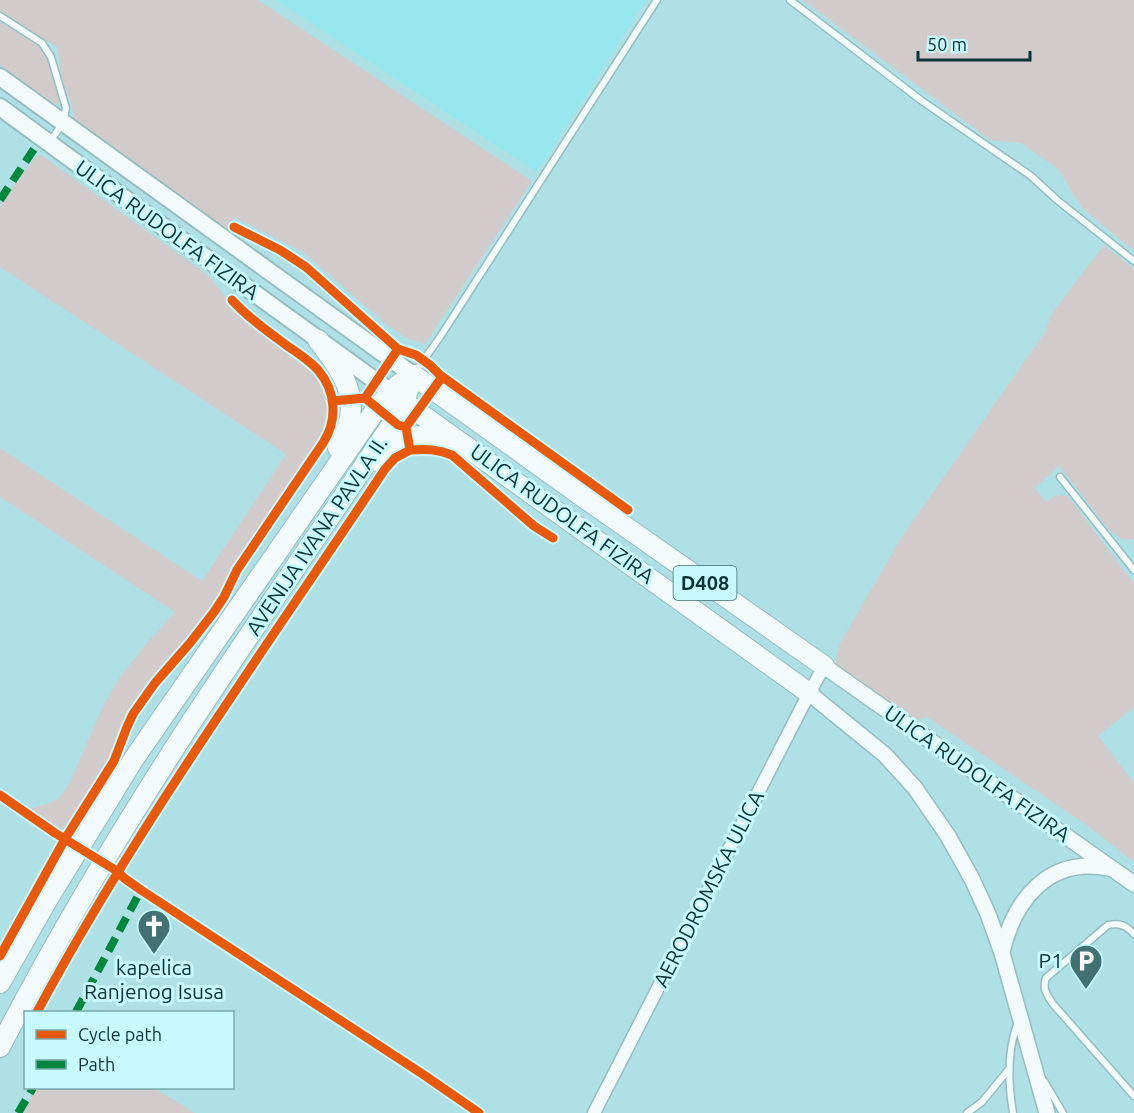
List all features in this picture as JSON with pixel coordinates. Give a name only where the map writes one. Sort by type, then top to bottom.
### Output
[{"type":"main road","name":"ULICA RUDOLFA FIZIRA","points":[[0,77],[586,499],[824,666]]},
{"type":"main road","name":"ULICA RUDOLFA FIZIRA","points":[[0,108],[809,693]]},
{"type":"main road","points":[[316,498],[326,470],[347,430],[351,405],[345,379],[318,340]]},
{"type":"main road","name":"AVENIJA IVANA PAVLA II.","points":[[0,983],[46,902],[68,845],[133,760],[368,420],[398,397],[413,375]]},
{"type":"main road","name":"AVENIJA IVANA PAVLA II.","points":[[0,1047],[58,939],[150,788],[197,714],[394,421],[398,397]]},
{"type":"main road","points":[[343,498],[358,485],[386,450],[400,440],[422,435],[456,438]]},
{"type":"street","name":"AERODROMSKA ULICA","points":[[594,1113],[824,666]]},
{"type":"street","name":"ULICA RUDOLFA FIZIRA","points":[[824,666],[1134,884]]},
{"type":"street","name":"ULICA RUDOLFA FIZIRA","points":[[809,693],[877,748],[915,788],[948,836],[972,879],[1002,953],[1047,1113]]},
{"type":"street","points":[[1002,953],[1007,932],[1020,905],[1046,879],[1062,871],[1081,866],[1094,865],[1111,869]]},
{"type":"lane","points":[[413,375],[657,0]]},
{"type":"lane","points":[[790,0],[922,100],[1031,177],[1134,261]]},
{"type":"lane","points":[[0,16],[42,43],[51,57],[66,108],[63,123],[49,143]]},
{"type":"lane","points":[[1060,477],[1134,570]]},
{"type":"lane","points":[[124,878],[479,1113]]},
{"type":"lane","points":[[1134,934],[1128,927],[1118,924],[1108,925],[1046,978],[1044,983],[1045,993],[1053,1004],[1134,1096]]},
{"type":"lane","points":[[1013,1113],[1009,1068],[1012,1036],[1020,1015]]},
{"type":"lane","points":[[1034,1065],[1063,1113]]},
{"type":"lane","points":[[967,1113],[982,1101],[1009,1068]]},
{"type":"path","points":[[0,795],[68,845],[71,829]]},
{"type":"shaded area","points":[[0,0],[258,0],[532,181],[425,344],[408,339],[386,324],[303,252],[236,218],[226,230],[74,120],[72,106],[62,80],[57,47],[0,13]]},
{"type":"shaded area","points":[[276,0],[646,0],[537,172]]},
{"type":"shaded area","points":[[803,0],[1134,0],[1134,251],[1083,209],[1058,169],[1021,143],[990,140]]},
{"type":"shaded area","points":[[0,22],[36,44],[47,56],[59,98],[57,104],[51,103],[0,65]]},
{"type":"shaded area","points":[[41,155],[208,275],[250,323],[311,368],[325,388],[328,400],[327,423],[321,439],[236,564],[211,609],[138,700],[126,719],[114,752],[65,832],[29,809],[59,798],[68,786],[105,702],[120,677],[175,612],[0,497],[0,448],[202,581],[286,454],[0,267],[0,205],[36,156]]},
{"type":"shaded area","points":[[1104,245],[1134,269],[1134,539],[1123,540],[1110,531],[1059,466],[1035,488],[1046,502],[1057,495],[1068,496],[1134,584],[1134,707],[1098,736],[1134,783],[1134,862],[1088,826],[927,717],[914,721],[837,668],[836,660],[840,643],[901,538],[1045,332],[1052,313]]},
{"type":"shaded area","points":[[36,1089],[156,1089],[195,1113],[22,1113]]},
{"type":"marked path","points":[[0,200],[36,146]]},
{"type":"marked path","points":[[77,1011],[141,890]]},
{"type":"marked path","points":[[18,1113],[32,1089]]},
{"type":"cycle path","points":[[234,227],[280,250],[306,267],[398,349],[365,398]]},
{"type":"cycle path","points":[[0,956],[65,839],[114,761],[133,714],[155,683],[214,612],[237,570],[328,434],[333,406],[324,378],[312,364],[259,325],[232,300]]},
{"type":"cycle path","points":[[398,349],[416,355],[440,375],[628,510]]},
{"type":"cycle path","points":[[38,1011],[118,873],[205,737],[385,469],[395,458],[410,450],[406,427],[442,377]]},
{"type":"cycle path","points":[[333,401],[365,398],[398,425],[406,427]]},
{"type":"cycle path","points":[[410,450],[431,450],[452,455],[534,526],[553,538]]},
{"type":"cycle path","points":[[0,795],[479,1113]]},
{"type":"place","name":"kapelica Ranjenog Isusa","points":[[154,955]]},
{"type":"place","name":"P1","points":[[1086,990]]}]
